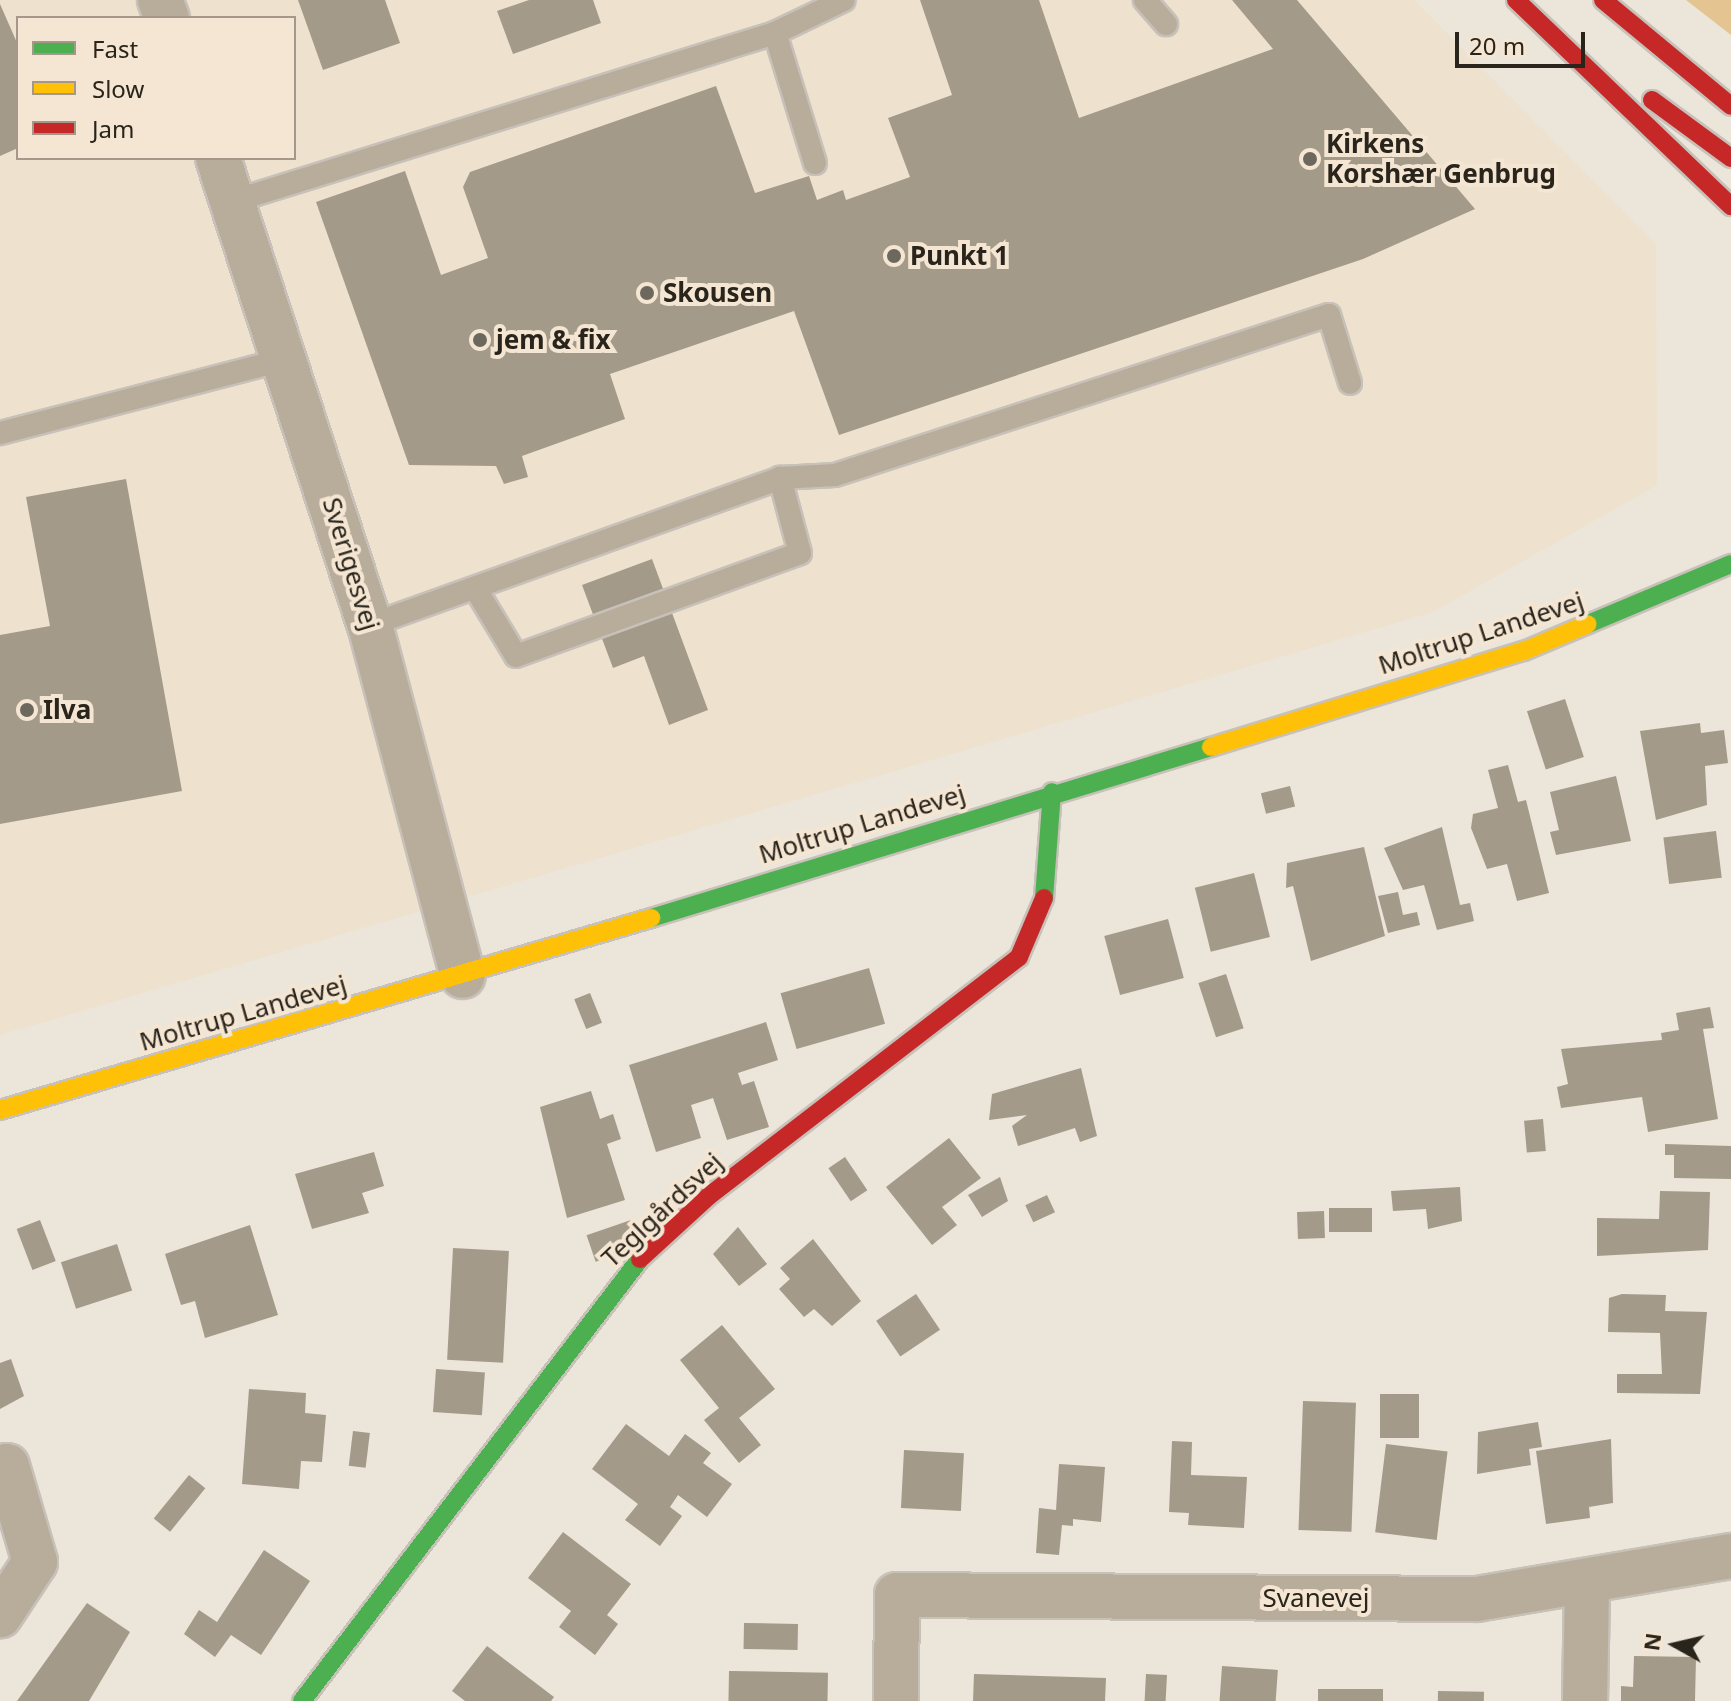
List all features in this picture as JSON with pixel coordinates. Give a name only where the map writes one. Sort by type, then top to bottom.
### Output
[{"type":"street","points":[[1516,0],[1731,206]]},
{"type":"street","points":[[1603,0],[1731,106]]},
{"type":"street","points":[[1573,56],[1660,104],[1731,158]]},
{"type":"street","name":"Sverigesvej","points":[[219,160],[286,359],[370,625],[463,976]]},
{"type":"street","name":"Moltrup Landevej","points":[[0,1110],[463,976],[1052,792],[1524,651],[1731,564]]},
{"type":"street","name":"Teglgårdsvej","points":[[302,1701],[631,1268],[709,1196],[1019,957],[1043,911],[1052,792]]},
{"type":"street","points":[[0,1468],[7,1466],[35,1562],[0,1615]]},
{"type":"street","name":"Svanevej","points":[[896,1701],[897,1595],[1477,1599],[1587,1584],[1731,1556]]},
{"type":"street","points":[[1585,1701],[1587,1584]]},
{"type":"lane","points":[[234,201],[775,33],[844,0]]},
{"type":"lane","points":[[1145,0],[1166,24]]},
{"type":"lane","points":[[775,33],[815,163]]},
{"type":"lane","points":[[370,625],[780,478],[835,475],[1329,315],[1350,383]]},
{"type":"lane","points":[[0,433],[286,359]]},
{"type":"lane","points":[[475,588],[516,656],[800,553],[780,478]]},
{"type":"shaded area","points":[[0,0],[1414,0],[1656,244],[1657,485],[1433,612],[0,1035]]},
{"type":"shaded area","points":[[1686,0],[1731,0],[1731,35]]},
{"type":"building","points":[[298,0],[385,0],[400,43],[323,70]]},
{"type":"building","points":[[529,0],[593,0],[601,23],[513,54],[497,11]]},
{"type":"building","points":[[920,0],[1039,0],[1079,118],[1273,49],[1232,0],[1297,0],[1475,209],[1363,259],[839,435],[794,311],[610,374],[625,419],[522,456],[528,477],[504,484],[496,466],[409,465],[316,202],[405,171],[441,275],[488,258],[463,187],[470,172],[716,86],[755,193],[809,176],[817,200],[843,190],[846,200],[910,177],[888,118],[952,95]]},
{"type":"building","points":[[0,4],[16,40],[16,149],[0,156]]},
{"type":"building","points":[[126,479],[182,791],[0,824],[0,635],[50,626],[26,497]]},
{"type":"building","points":[[652,559],[708,710],[669,725],[644,656],[613,668],[582,585]]},
{"type":"building","points":[[1565,699],[1584,757],[1546,769],[1527,711]]},
{"type":"building","points":[[1700,723],[1701,733],[1724,730],[1728,763],[1705,766],[1707,805],[1656,820],[1640,731]]},
{"type":"building","points":[[1508,765],[1518,802],[1526,800],[1549,893],[1517,901],[1507,864],[1487,869],[1471,828],[1473,814],[1498,808],[1488,770]]},
{"type":"building","points":[[1616,776],[1631,841],[1556,855],[1550,832],[1559,830],[1550,792]]},
{"type":"building","points":[[1290,786],[1295,806],[1266,814],[1261,793]]},
{"type":"building","points":[[1442,827],[1460,905],[1470,903],[1474,921],[1437,930],[1424,885],[1403,890],[1384,848]]},
{"type":"building","points":[[1716,831],[1722,878],[1669,884],[1663,837]]},
{"type":"building","points":[[1364,847],[1385,936],[1311,961],[1293,886],[1286,888],[1287,863]]},
{"type":"building","points":[[1254,873],[1270,937],[1211,952],[1195,888]]},
{"type":"building","points":[[1398,892],[1403,915],[1417,912],[1420,925],[1388,933],[1378,896]]},
{"type":"building","points":[[1168,919],[1184,978],[1120,995],[1104,936]]},
{"type":"building","points":[[869,968],[885,1024],[797,1049],[781,993]]},
{"type":"building","points":[[1226,974],[1244,1028],[1216,1037],[1198,983]]},
{"type":"building","points":[[590,993],[602,1023],[586,1029],[574,999]]},
{"type":"building","points":[[1710,1007],[1714,1028],[1703,1029],[1718,1119],[1648,1132],[1642,1097],[1561,1108],[1557,1087],[1568,1084],[1561,1049],[1662,1040],[1661,1033],[1679,1030],[1676,1013]]},
{"type":"building","points":[[766,1022],[778,1060],[738,1073],[742,1085],[754,1081],[769,1127],[727,1140],[713,1098],[691,1105],[701,1138],[656,1152],[629,1065]]},
{"type":"building","points":[[1081,1068],[1097,1136],[1080,1142],[1075,1128],[1018,1146],[1012,1126],[1027,1115],[989,1120],[992,1094]]},
{"type":"building","points":[[591,1091],[600,1119],[613,1114],[621,1139],[607,1144],[625,1200],[567,1218],[540,1107]]},
{"type":"building","points":[[1543,1119],[1546,1151],[1527,1153],[1524,1121]]},
{"type":"building","points":[[949,1138],[981,1178],[942,1207],[957,1225],[932,1245],[886,1187]]},
{"type":"building","points":[[1665,1144],[1731,1146],[1731,1179],[1674,1178],[1674,1155],[1665,1155]]},
{"type":"building","points":[[374,1152],[384,1186],[362,1193],[369,1213],[312,1229],[295,1174]]},
{"type":"building","points":[[845,1157],[867,1190],[851,1201],[828,1168]]},
{"type":"building","points":[[1000,1177],[1008,1201],[982,1217],[968,1195]]},
{"type":"building","points":[[1460,1187],[1462,1221],[1428,1229],[1426,1209],[1393,1211],[1391,1191]]},
{"type":"building","points":[[1660,1191],[1710,1192],[1708,1250],[1597,1256],[1597,1218],[1659,1219]]},
{"type":"building","points":[[1047,1195],[1055,1212],[1033,1222],[1025,1205]]},
{"type":"building","points":[[1329,1208],[1372,1208],[1372,1232],[1329,1232]]},
{"type":"building","points":[[1324,1211],[1325,1238],[1298,1239],[1297,1212]]},
{"type":"building","points":[[40,1220],[56,1261],[32,1270],[17,1229]]},
{"type":"building","points":[[631,1220],[640,1246],[596,1262],[587,1235]]},
{"type":"building","points":[[250,1225],[278,1315],[205,1338],[195,1301],[181,1305],[165,1254]]},
{"type":"building","points":[[738,1227],[767,1264],[739,1286],[713,1254]]},
{"type":"building","points":[[813,1239],[861,1301],[832,1326],[814,1309],[804,1317],[779,1289],[790,1279],[780,1268]]},
{"type":"building","points":[[117,1244],[132,1291],[76,1309],[61,1262]]},
{"type":"building","points":[[453,1248],[509,1251],[503,1363],[447,1360]]},
{"type":"building","points":[[916,1294],[940,1330],[900,1356],[876,1321]]},
{"type":"building","points":[[1622,1294],[1666,1295],[1665,1311],[1707,1312],[1700,1394],[1617,1393],[1617,1374],[1662,1374],[1660,1333],[1608,1332],[1609,1298]]},
{"type":"building","points":[[722,1325],[775,1389],[739,1418],[761,1445],[739,1463],[704,1420],[719,1408],[680,1360]]},
{"type":"building","points":[[11,1359],[24,1396],[0,1409],[0,1363]]},
{"type":"building","points":[[436,1369],[485,1372],[482,1415],[433,1412]]},
{"type":"building","points":[[249,1389],[306,1393],[305,1413],[326,1415],[322,1462],[301,1461],[299,1489],[242,1484]]},
{"type":"building","points":[[1380,1394],[1419,1394],[1419,1438],[1380,1438]]},
{"type":"building","points":[[1303,1401],[1356,1403],[1351,1532],[1298,1530]]},
{"type":"building","points":[[1538,1422],[1542,1447],[1529,1449],[1531,1465],[1477,1474],[1478,1432]]},
{"type":"building","points":[[626,1424],[669,1456],[685,1434],[711,1453],[703,1463],[732,1484],[707,1517],[678,1495],[670,1507],[682,1516],[660,1546],[625,1520],[638,1504],[592,1469]]},
{"type":"building","points":[[353,1431],[370,1433],[366,1468],[349,1466]]},
{"type":"building","points":[[1611,1439],[1613,1503],[1589,1507],[1590,1518],[1546,1524],[1536,1451]]},
{"type":"building","points":[[1172,1441],[1192,1442],[1191,1475],[1247,1477],[1244,1528],[1188,1525],[1189,1513],[1169,1512]]},
{"type":"building","points":[[1386,1444],[1448,1452],[1437,1540],[1375,1532]]},
{"type":"building","points":[[904,1450],[964,1453],[961,1511],[901,1508]]},
{"type":"building","points":[[1059,1464],[1105,1467],[1101,1522],[1073,1519],[1073,1526],[1062,1525],[1059,1555],[1036,1553],[1039,1508],[1056,1510]]},
{"type":"building","points":[[189,1475],[205,1488],[170,1532],[154,1519]]},
{"type":"building","points":[[563,1532],[631,1584],[607,1615],[618,1624],[595,1655],[559,1627],[571,1611],[528,1578]]},
{"type":"building","points":[[264,1550],[310,1581],[261,1655],[231,1635],[215,1657],[184,1634],[199,1610],[217,1622]]},
{"type":"building","points":[[87,1603],[130,1632],[89,1701],[17,1701]]},
{"type":"building","points":[[744,1623],[798,1624],[798,1650],[744,1649]]},
{"type":"building","points":[[487,1646],[554,1697],[551,1701],[465,1701],[452,1691]]},
{"type":"building","points":[[1634,1656],[1696,1657],[1695,1701],[1621,1701],[1621,1686],[1633,1687]]},
{"type":"building","points":[[1222,1666],[1278,1670],[1276,1701],[1220,1701]]},
{"type":"building","points":[[729,1671],[828,1673],[827,1701],[728,1701]]},
{"type":"building","points":[[974,1674],[1106,1678],[1105,1701],[973,1701]]},
{"type":"building","points":[[1146,1674],[1167,1675],[1166,1701],[1145,1701]]},
{"type":"building","points":[[1318,1689],[1383,1689],[1383,1701],[1318,1701]]},
{"type":"building","points":[[1438,1691],[1484,1692],[1484,1701],[1438,1701]]},
{"type":"traffic: fast","points":[[1588,624],[1731,564]]},
{"type":"traffic: fast","points":[[651,918],[1211,747]]},
{"type":"traffic: fast","points":[[1044,898],[1052,792]]},
{"type":"traffic: fast","points":[[302,1701],[640,1259]]},
{"type":"traffic: slow","points":[[1211,747],[1524,651],[1588,624]]},
{"type":"traffic: slow","points":[[0,1110],[651,918]]},
{"type":"traffic: jam","points":[[1516,0],[1731,206]]},
{"type":"traffic: jam","points":[[1603,0],[1731,106]]},
{"type":"traffic: jam","points":[[1652,100],[1731,158]]},
{"type":"traffic: jam","points":[[640,1259],[709,1196],[1019,957],[1044,898]]},
{"type":"place","name":"Kirkens Korshær Genbrug","points":[[1310,159]]},
{"type":"place","name":"Punkt 1","points":[[894,256]]},
{"type":"place","name":"Skousen","points":[[647,293]]},
{"type":"place","name":"jem & fix","points":[[480,340]]},
{"type":"place","name":"Ilva","points":[[27,710]]}]
